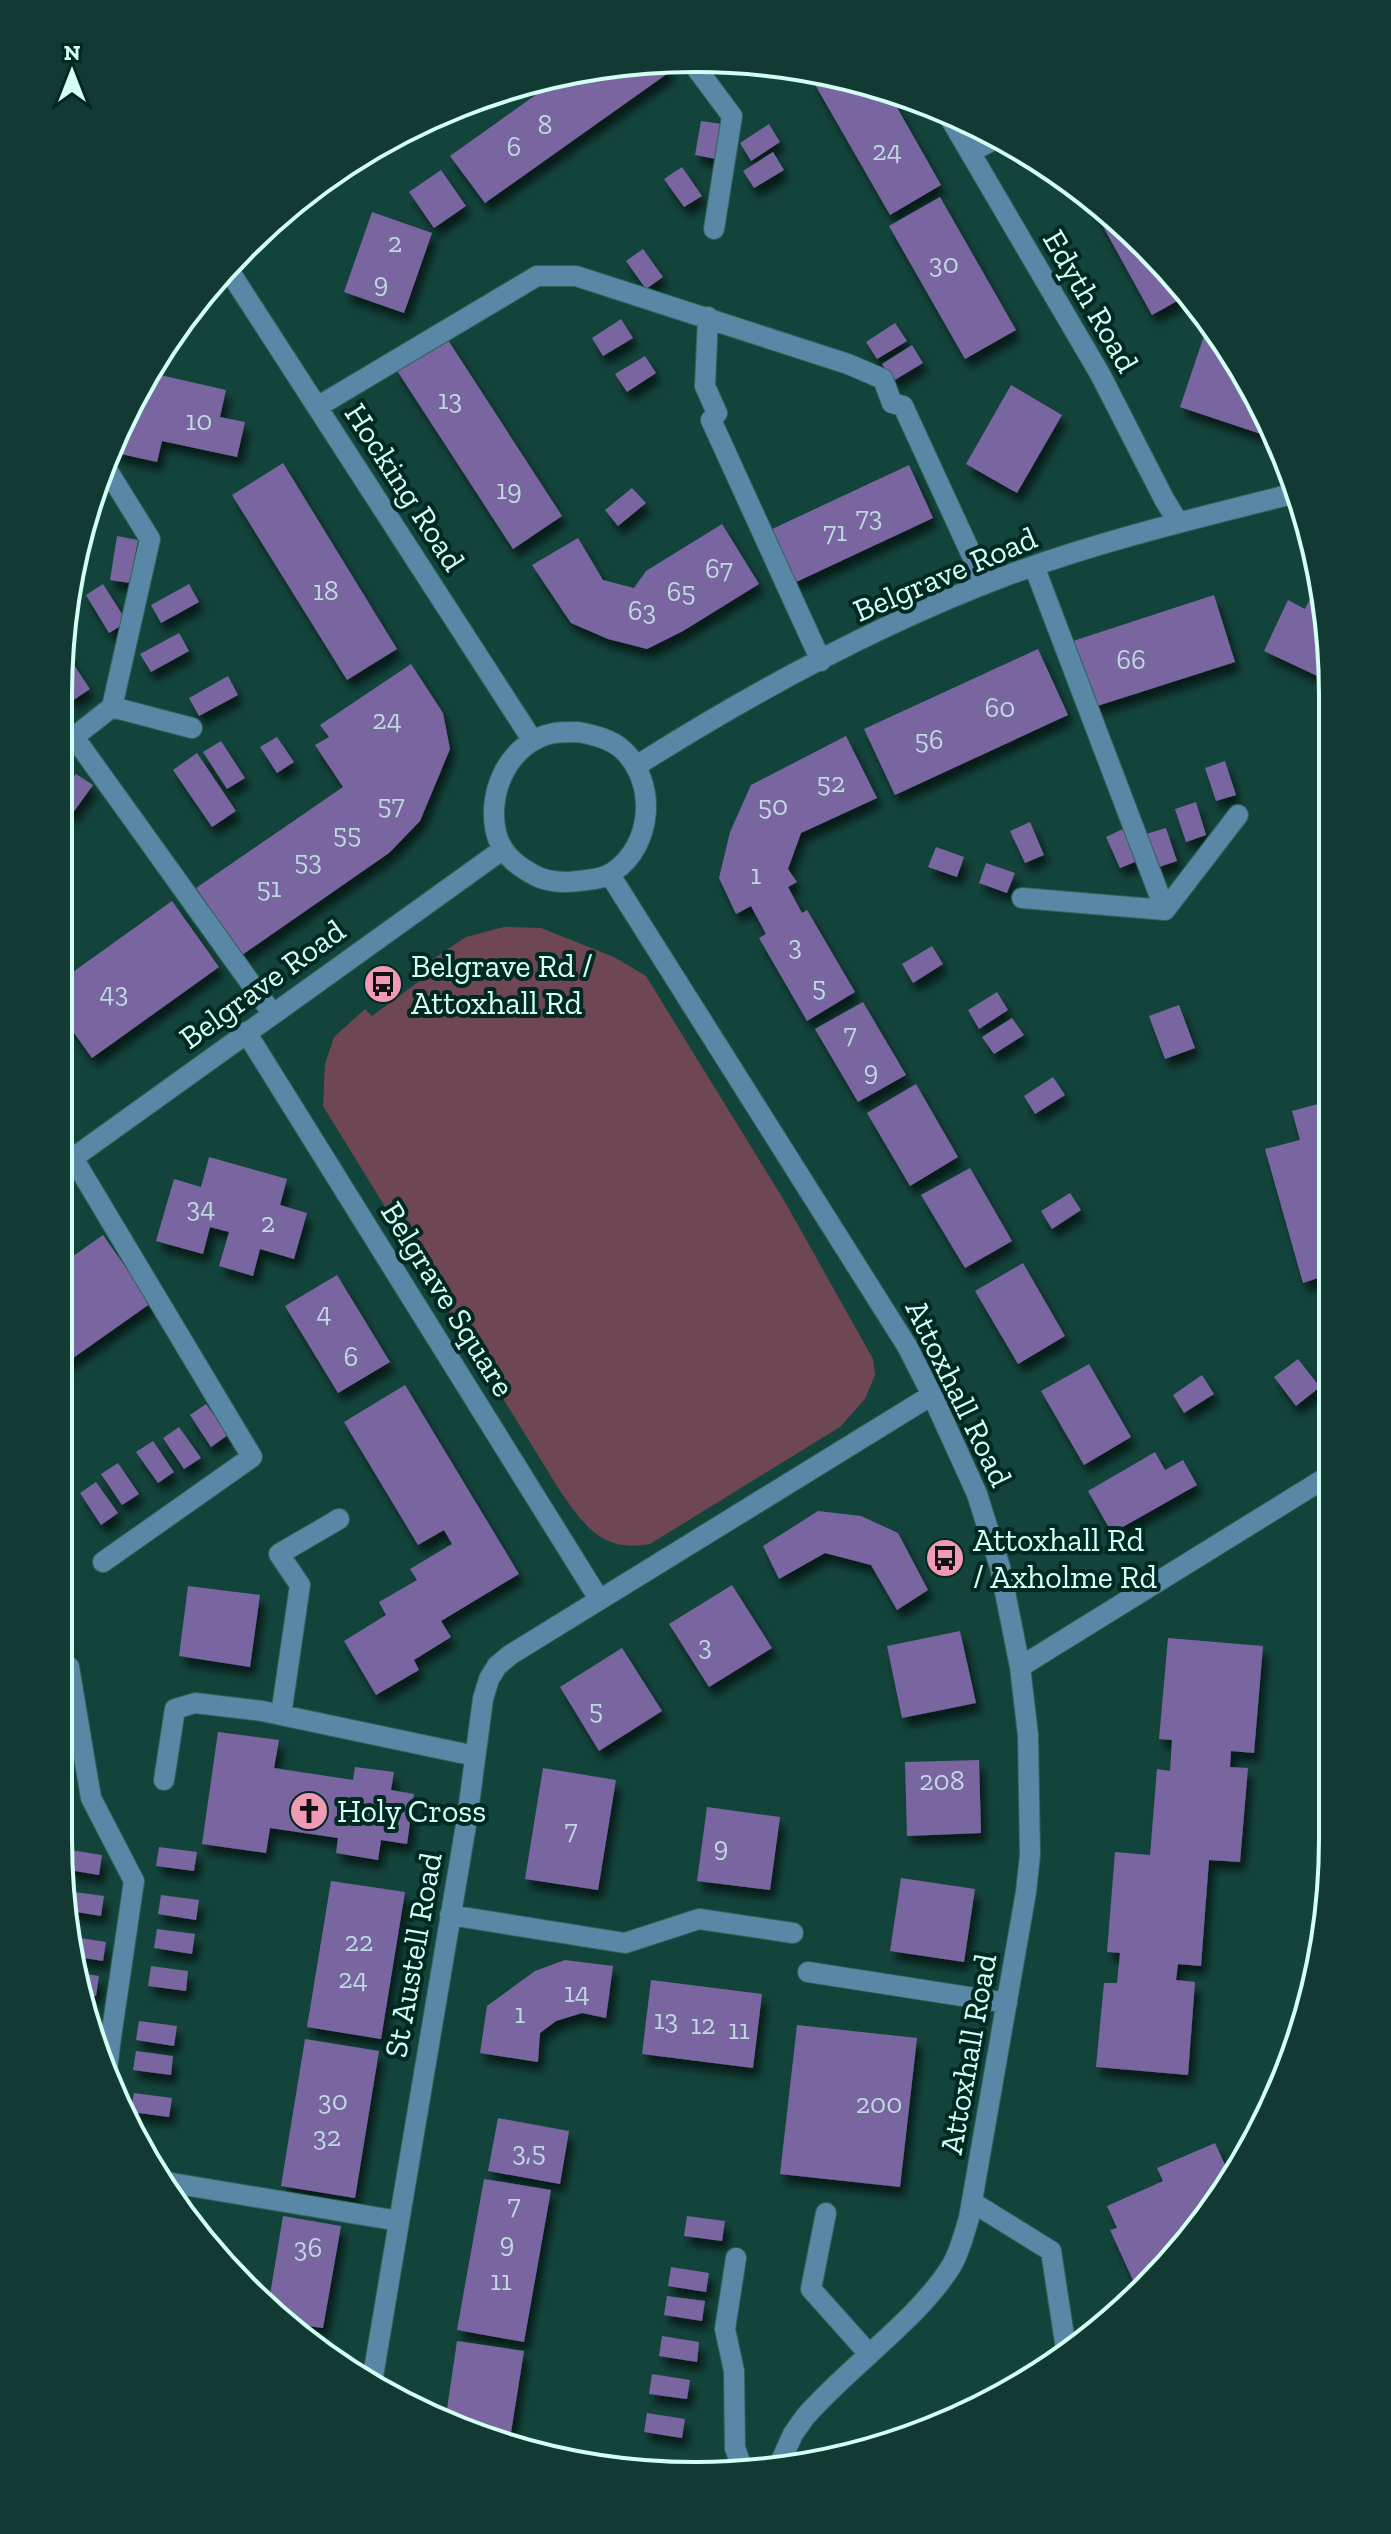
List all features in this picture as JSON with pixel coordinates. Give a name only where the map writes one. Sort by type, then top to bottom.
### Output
[{"type":"street","points":[[699,72],[732,116],[714,229]]},
{"type":"street","name":"Edyth Road","points":[[957,129],[1100,374],[1178,522]]},
{"type":"street","points":[[970,152],[985,144]]},
{"type":"street","points":[[317,407],[537,276],[576,276],[708,317],[848,364],[883,379],[892,403],[903,406],[985,584]]},
{"type":"street","name":"Hocking Road","points":[[233,277],[533,741]]},
{"type":"street","points":[[708,317],[705,386],[717,413],[711,420],[821,661]]},
{"type":"street","points":[[112,477],[150,539],[112,707]]},
{"type":"street","name":"Belgrave Road","points":[[636,766],[709,720],[821,661],[985,584],[1178,522],[1286,495]]},
{"type":"street","points":[[1034,566],[1165,910]]},
{"type":"street","points":[[72,731],[112,707],[192,728]]},
{"type":"street","points":[[578,732],[598,736],[621,748],[636,766],[646,790],[644,824],[628,860],[610,875],[566,883],[541,879],[519,867],[502,850],[493,814],[495,796],[513,758],[533,741],[552,734],[578,732]]},
{"type":"street","points":[[72,741],[272,1013]]},
{"type":"street","points":[[1165,910],[1238,815]]},
{"type":"street","name":"Belgrave Road","points":[[72,1159],[502,850]]},
{"type":"street","name":"Attoxhall Road","points":[[610,875],[887,1313],[932,1395],[989,1526],[1020,1667],[1028,1735],[1031,1817],[1026,1892],[969,2218],[953,2263],[925,2299],[805,2417],[783,2456]]},
{"type":"street","points":[[1022,898],[1165,910]]},
{"type":"street","name":"Belgrave Square","points":[[246,1032],[599,1599]]},
{"type":"street","points":[[72,1172],[252,1457],[103,1562]]},
{"type":"street","name":"St Austell Road","points":[[374,2372],[483,1699],[489,1679],[497,1666],[510,1655],[932,1395]]},
{"type":"street","points":[[1020,1667],[1319,1482]]},
{"type":"street","points":[[281,1715],[300,1585],[279,1554],[339,1519]]},
{"type":"street","points":[[72,1685],[91,1798],[134,1881],[103,2032]]},
{"type":"street","points":[[164,1780],[175,1709],[195,1703],[281,1715],[475,1756]]},
{"type":"street","points":[[450,1915],[625,1943],[699,1919],[793,1933]]},
{"type":"street","points":[[808,1972],[1007,2003]]},
{"type":"street","points":[[176,2184],[399,2221]]},
{"type":"street","points":[[972,2202],[1051,2251],[1065,2340]]},
{"type":"street","points":[[826,2213],[811,2289],[869,2354]]},
{"type":"street","points":[[736,2258],[725,2329],[734,2371],[735,2448],[740,2461]]},
{"type":"shaded area","points":[[504,927],[541,928],[614,957],[646,976],[785,1202],[873,1359],[875,1375],[865,1399],[840,1427],[650,1544],[633,1546],[607,1540],[587,1526],[569,1504],[323,1106],[325,1064],[334,1037],[365,1009],[372,1016],[425,977],[418,969],[466,937]]},
{"type":"building","points":[[669,73],[485,203],[450,156],[540,92],[614,77]]},
{"type":"building","points":[[814,84],[896,105],[941,185],[890,215]]},
{"type":"building","points":[[701,121],[722,124],[716,159],[695,155]]},
{"type":"building","points":[[769,124],[780,142],[751,161],[740,143]]},
{"type":"building","points":[[773,152],[784,170],[754,188],[743,171]]},
{"type":"building","points":[[682,167],[702,196],[684,207],[664,179]]},
{"type":"building","points":[[441,170],[466,206],[434,228],[409,192]]},
{"type":"building","points":[[940,197],[1016,330],[965,359],[889,226]]},
{"type":"building","points":[[372,212],[432,233],[404,313],[344,292]]},
{"type":"building","points":[[1100,222],[1178,301],[1152,315]]},
{"type":"building","points":[[643,249],[663,277],[646,289],[626,261]]},
{"type":"building","points":[[621,319],[633,338],[603,356],[592,338]]},
{"type":"building","points":[[895,323],[907,341],[877,359],[866,342]]},
{"type":"building","points":[[1204,336],[1235,384],[1262,434],[1180,407]]},
{"type":"building","points":[[446,337],[562,516],[513,549],[396,369]]},
{"type":"building","points":[[912,345],[923,363],[893,381],[882,364]]},
{"type":"building","points":[[645,356],[656,373],[627,392],[615,374]]},
{"type":"building","points":[[161,375],[226,390],[220,417],[245,422],[237,457],[162,441],[157,462],[120,454]]},
{"type":"building","points":[[1011,385],[1062,415],[1017,493],[966,464]]},
{"type":"building","points":[[283,463],[397,649],[347,680],[232,495]]},
{"type":"building","points":[[909,465],[933,518],[794,583],[770,530]]},
{"type":"building","points":[[632,488],[646,503],[618,526],[605,510]]},
{"type":"building","points":[[722,524],[759,584],[683,631],[647,649],[608,639],[571,623],[532,565],[578,538],[603,580],[634,588],[646,571]]},
{"type":"building","points":[[117,536],[138,540],[130,583],[110,580]]},
{"type":"building","points":[[103,584],[127,622],[109,633],[86,595]]},
{"type":"building","points":[[189,584],[199,602],[161,623],[151,605]]},
{"type":"building","points":[[1214,595],[1235,662],[1094,707],[1073,641]]},
{"type":"building","points":[[1288,600],[1305,609],[1311,600],[1319,677],[1264,651]]},
{"type":"building","points":[[179,633],[189,651],[151,672],[140,654]]},
{"type":"building","points":[[1038,649],[1068,715],[895,795],[864,729]]},
{"type":"building","points":[[73,663],[90,689],[72,701]]},
{"type":"building","points":[[411,664],[443,713],[450,749],[420,821],[389,853],[242,955],[196,888],[343,787],[315,745],[329,737],[320,725]]},
{"type":"building","points":[[228,676],[238,695],[199,716],[189,698]]},
{"type":"building","points":[[846,736],[877,798],[801,833],[788,869],[797,882],[788,887],[802,913],[807,910],[855,992],[807,1021],[759,938],[766,934],[751,906],[736,914],[719,878],[730,832],[751,785]]},
{"type":"building","points":[[277,737],[294,762],[277,773],[260,747]]},
{"type":"building","points":[[221,741],[245,778],[227,789],[203,752]]},
{"type":"building","points":[[197,753],[236,811],[212,827],[173,770]]},
{"type":"building","points":[[1225,761],[1236,795],[1216,801],[1205,768]]},
{"type":"building","points":[[76,774],[93,785],[72,814],[72,779]]},
{"type":"building","points":[[1196,802],[1206,835],[1186,842],[1175,809]]},
{"type":"building","points":[[1030,822],[1044,855],[1025,863],[1010,831]]},
{"type":"building","points":[[1125,828],[1140,860],[1120,868],[1106,837]]},
{"type":"building","points":[[1166,828],[1177,861],[1156,868],[1146,834]]},
{"type":"building","points":[[936,847],[964,857],[957,877],[928,867]]},
{"type":"building","points":[[986,863],[1015,873],[1007,893],[979,883]]},
{"type":"building","points":[[172,901],[219,967],[92,1058],[72,1030],[72,973]]},
{"type":"building","points":[[932,946],[943,964],[913,983],[902,964]]},
{"type":"building","points":[[997,992],[1008,1010],[979,1029],[968,1010]]},
{"type":"building","points":[[863,1002],[906,1075],[858,1102],[815,1029]]},
{"type":"building","points":[[1179,1005],[1195,1048],[1165,1059],[1149,1016]]},
{"type":"building","points":[[1012,1018],[1024,1035],[994,1054],[982,1037]]},
{"type":"building","points":[[1053,1077],[1065,1095],[1035,1114],[1024,1096]]},
{"type":"building","points":[[916,1084],[958,1157],[910,1186],[867,1113]]},
{"type":"building","points":[[1319,1104],[1319,1278],[1303,1283],[1265,1149],[1300,1140],[1292,1111]]},
{"type":"building","points":[[209,1157],[287,1179],[280,1205],[307,1213],[294,1259],[260,1249],[253,1276],[219,1266],[229,1232],[210,1227],[203,1254],[156,1241],[174,1179],[201,1187]]},
{"type":"building","points":[[970,1168],[1012,1241],[965,1268],[921,1195]]},
{"type":"building","points":[[1070,1193],[1081,1210],[1052,1229],[1041,1211]]},
{"type":"building","points":[[103,1235],[151,1303],[72,1359],[72,1257]]},
{"type":"building","points":[[1023,1263],[1065,1336],[1018,1364],[975,1291]]},
{"type":"building","points":[[337,1275],[390,1362],[338,1393],[285,1306]]},
{"type":"building","points":[[1298,1359],[1319,1388],[1296,1406],[1274,1377]]},
{"type":"building","points":[[1089,1364],[1131,1437],[1084,1465],[1041,1391]]},
{"type":"building","points":[[1202,1375],[1214,1394],[1184,1413],[1173,1395]]},
{"type":"building","points":[[405,1385],[519,1574],[441,1621],[451,1637],[414,1660],[419,1670],[376,1695],[344,1641],[386,1615],[379,1602],[417,1580],[410,1569],[452,1544],[444,1530],[418,1545],[344,1422]]},
{"type":"building","points":[[206,1404],[228,1435],[211,1447],[190,1415]]},
{"type":"building","points":[[179,1427],[201,1458],[184,1469],[163,1438]]},
{"type":"building","points":[[153,1441],[174,1472],[158,1483],[136,1452]]},
{"type":"building","points":[[1155,1452],[1165,1470],[1183,1460],[1197,1485],[1112,1533],[1088,1491]]},
{"type":"building","points":[[118,1463],[139,1494],[122,1505],[101,1474]]},
{"type":"building","points":[[96,1482],[118,1513],[101,1525],[80,1493]]},
{"type":"building","points":[[818,1511],[861,1516],[898,1533],[928,1590],[897,1610],[871,1565],[825,1553],[779,1579],[763,1546]]},
{"type":"building","points":[[732,1585],[772,1648],[709,1687],[669,1624]]},
{"type":"building","points":[[188,1586],[260,1595],[250,1667],[179,1656]]},
{"type":"building","points":[[960,1631],[976,1703],[902,1718],[887,1646]]},
{"type":"building","points":[[1168,1638],[1263,1646],[1254,1753],[1231,1751],[1230,1767],[1248,1768],[1240,1862],[1209,1860],[1201,1966],[1178,1964],[1176,1980],[1195,1982],[1188,2075],[1096,2067],[1104,1983],[1117,1983],[1120,1953],[1107,1952],[1115,1852],[1150,1855],[1157,1769],[1170,1771],[1172,1740],[1159,1739]]},
{"type":"building","points":[[622,1648],[662,1711],[599,1751],[560,1687]]},
{"type":"building","name":"Holy Cross","points":[[218,1732],[279,1740],[274,1768],[353,1780],[355,1767],[394,1772],[391,1790],[414,1794],[407,1844],[381,1840],[378,1860],[336,1853],[338,1838],[270,1828],[266,1853],[202,1844]]},
{"type":"building","points":[[979,1760],[981,1833],[907,1836],[905,1762]]},
{"type":"building","points":[[543,1768],[616,1780],[598,1890],[525,1879]]},
{"type":"building","points":[[707,1807],[780,1817],[770,1890],[697,1881]]},
{"type":"building","points":[[159,1847],[197,1852],[194,1871],[156,1866]]},
{"type":"building","points":[[72,1850],[102,1855],[99,1875],[73,1871]]},
{"type":"building","points":[[901,1878],[975,1889],[964,1962],[890,1951]]},
{"type":"building","points":[[331,1881],[405,1892],[381,2039],[307,2027]]},
{"type":"building","points":[[74,1892],[104,1896],[101,1916],[76,1912]]},
{"type":"building","points":[[161,1895],[199,1900],[196,1920],[158,1914]]},
{"type":"building","points":[[157,1929],[195,1934],[192,1954],[154,1948]]},
{"type":"building","points":[[80,1938],[106,1942],[103,1961],[84,1958]]},
{"type":"building","points":[[565,1960],[613,1966],[606,2018],[582,2013],[556,2021],[540,2033],[538,2062],[480,2053],[487,2006],[535,1971]]},
{"type":"building","points":[[151,1966],[188,1971],[186,1991],[148,1986]]},
{"type":"building","points":[[87,1974],[99,1976],[96,1996],[92,1995]]},
{"type":"building","points":[[651,1980],[762,1994],[753,2068],[642,2054]]},
{"type":"building","points":[[139,2021],[177,2026],[174,2046],[136,2040]]},
{"type":"building","points":[[797,2025],[917,2038],[900,2187],[780,2174]]},
{"type":"building","points":[[305,2039],[379,2051],[355,2198],[281,2186]]},
{"type":"building","points":[[136,2051],[173,2056],[171,2075],[133,2070]]},
{"type":"building","points":[[134,2093],[172,2098],[169,2117],[135,2113],[132,2105]]},
{"type":"building","points":[[498,2118],[569,2131],[560,2184],[488,2171]]},
{"type":"building","points":[[1215,2143],[1225,2166],[1190,2218],[1134,2281],[1110,2230],[1117,2228],[1107,2206],[1163,2181],[1157,2168]]},
{"type":"building","points":[[484,2179],[551,2190],[524,2342],[457,2330]]},
{"type":"building","points":[[283,2216],[341,2226],[323,2328],[307,2326],[270,2294]]},
{"type":"building","points":[[687,2216],[725,2221],[722,2241],[684,2236]]},
{"type":"building","points":[[671,2267],[709,2273],[706,2292],[668,2286]]},
{"type":"building","points":[[667,2296],[705,2301],[702,2321],[664,2315]]},
{"type":"building","points":[[662,2336],[699,2342],[697,2362],[659,2356]]},
{"type":"building","points":[[457,2341],[524,2351],[511,2434],[447,2410]]},
{"type":"building","points":[[652,2374],[690,2380],[687,2399],[649,2394]]},
{"type":"building","points":[[647,2413],[685,2419],[682,2438],[644,2432]]},
{"type":"place","name":"Belgrave Rd / Attoxhall Rd","points":[[383,984]]},
{"type":"place","name":"Attoxhall Rd / Axholme Rd","points":[[945,1558]]},
{"type":"place","name":"Holy Cross","points":[[309,1811]]}]
